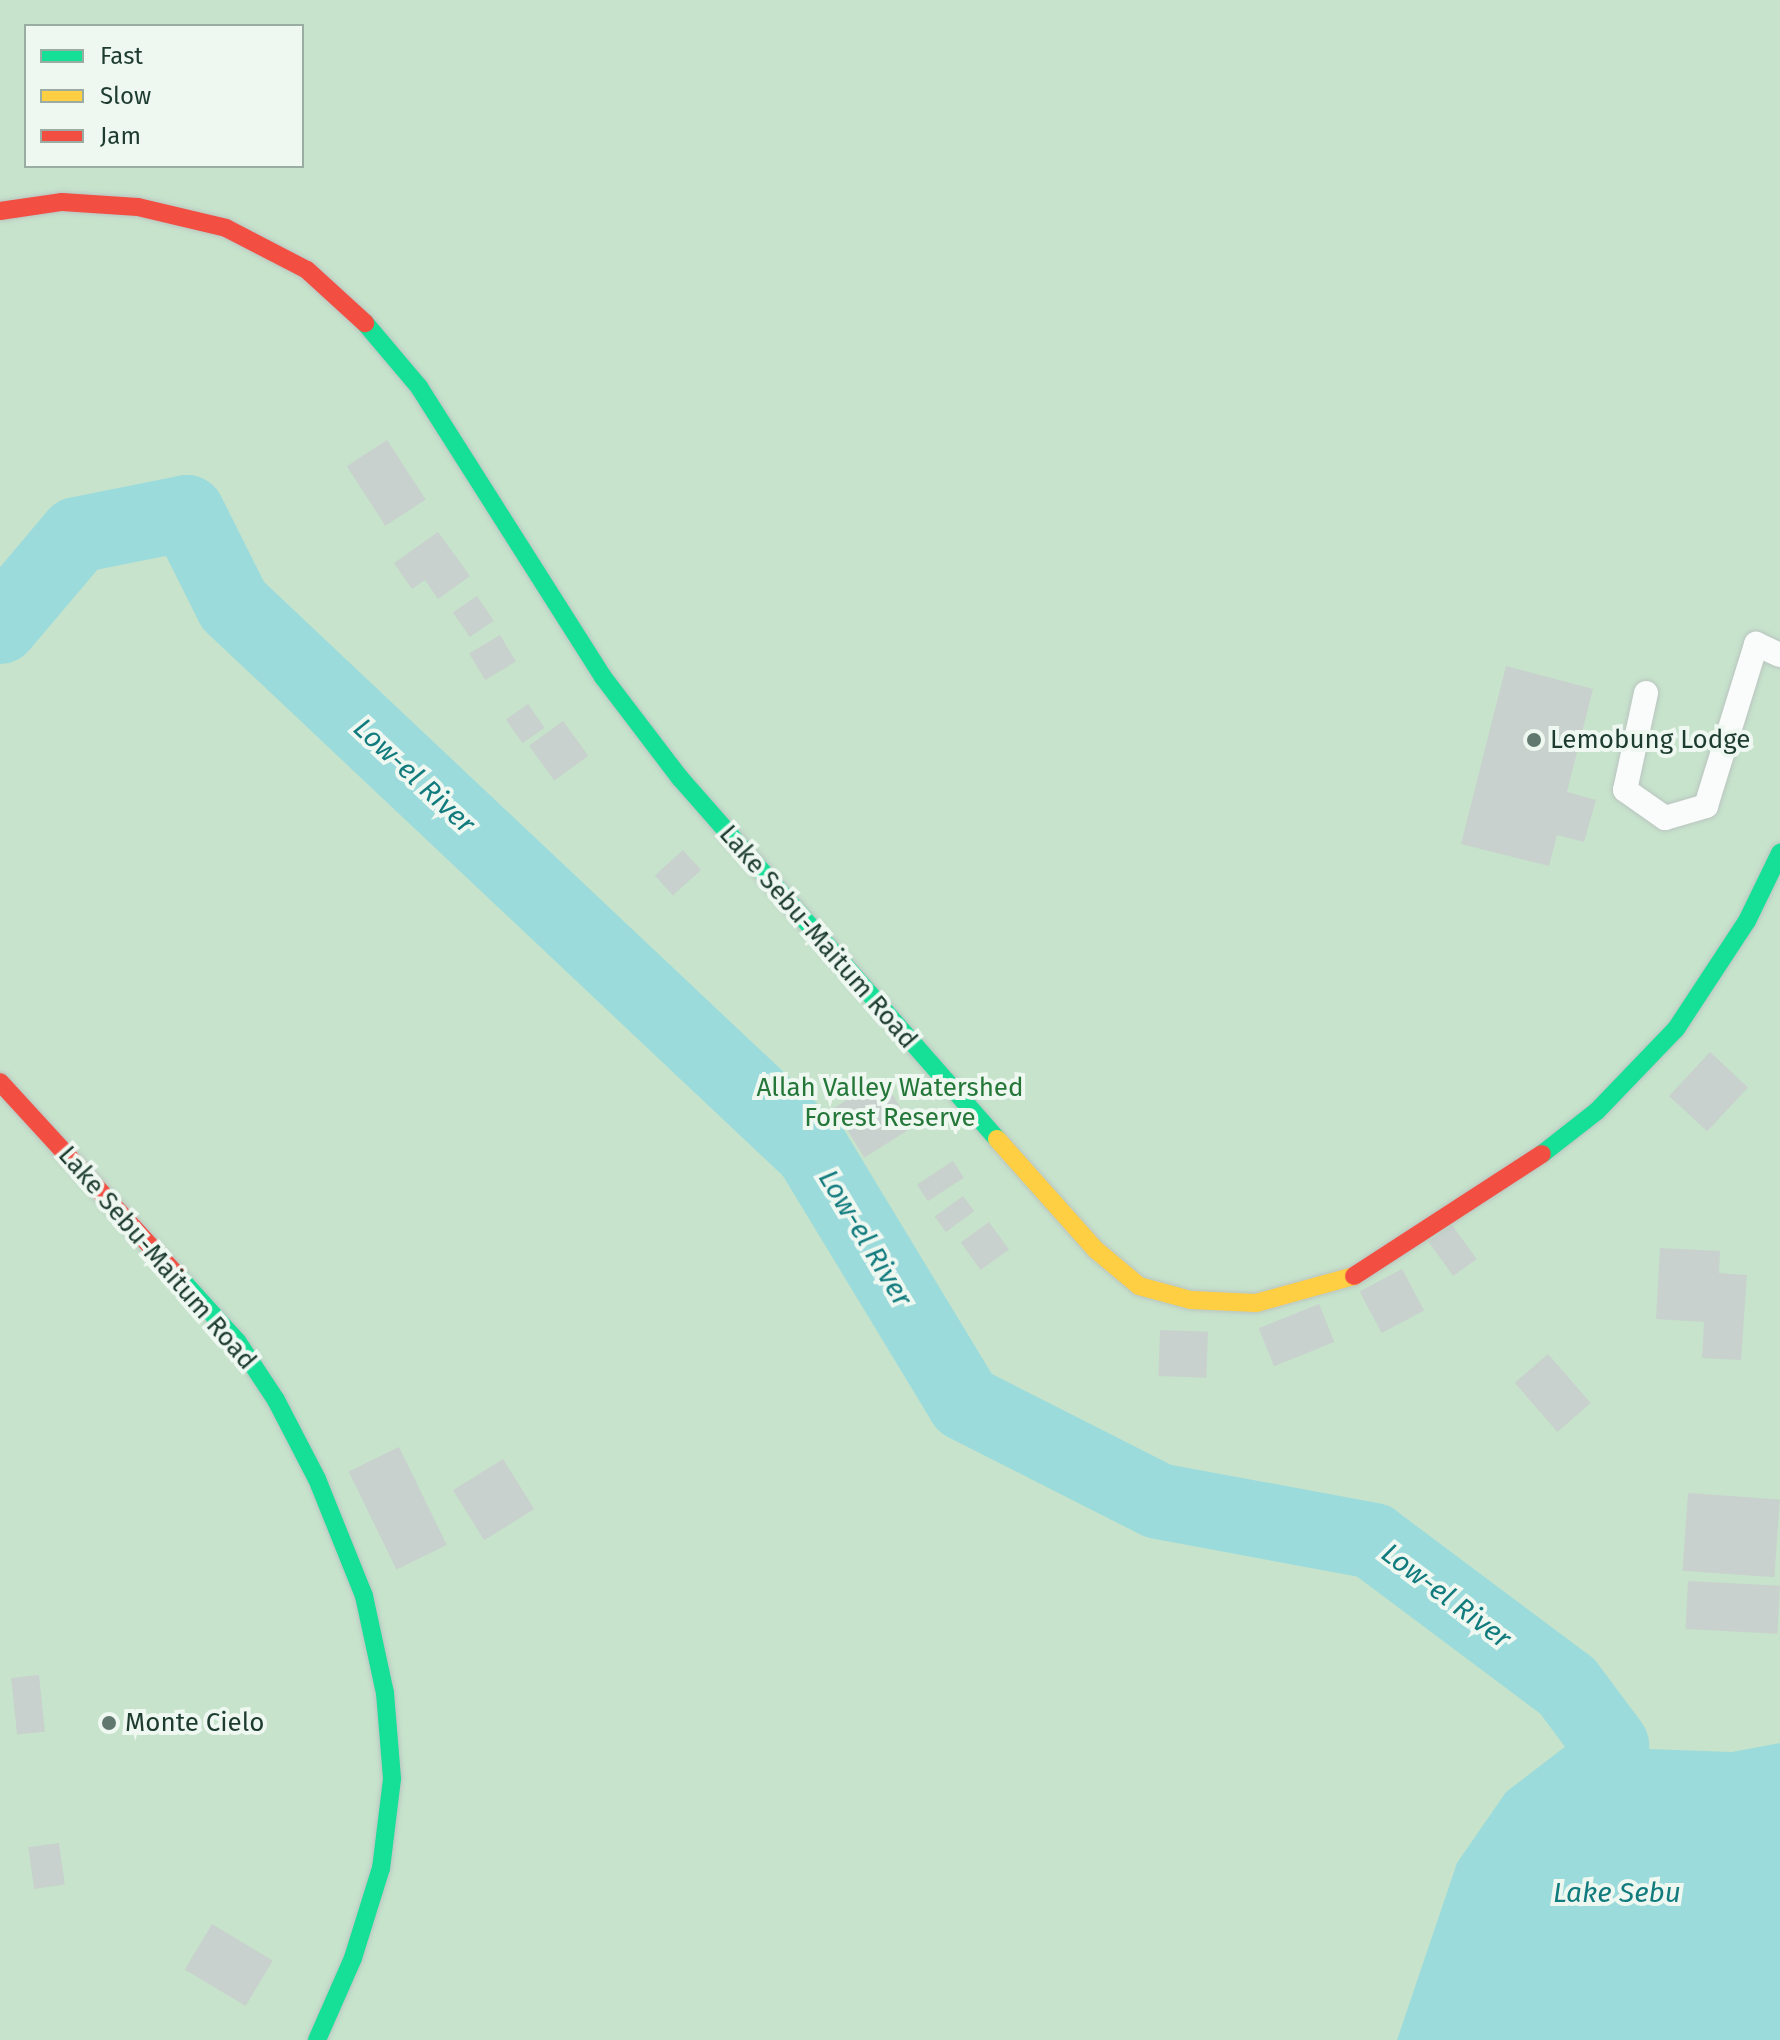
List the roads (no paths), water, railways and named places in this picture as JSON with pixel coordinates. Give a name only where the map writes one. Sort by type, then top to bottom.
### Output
[{"type":"main road","name":"Lake Sebu-Maitum Road","points":[[0,211],[62,202],[138,207],[226,228],[307,270],[359,316],[419,387],[603,677],[680,778],[788,907],[1096,1250],[1139,1286],[1191,1300],[1256,1303],[1309,1291],[1362,1273],[1517,1173],[1597,1111],[1676,1029],[1747,921],[1780,853]]},
{"type":"main road","name":"Lake Sebu-Maitum Road","points":[[0,1082],[237,1341],[276,1400],[317,1479],[364,1596],[385,1693],[392,1779],[381,1868],[353,1958],[317,2040]]},
{"type":"lane","points":[[1646,693],[1625,790],[1665,818],[1706,806],[1756,644],[1780,655]]},
{"type":"water","name":"Lake Sebu","points":[[1780,1743],[1780,2040],[1397,2040],[1457,1863],[1506,1792],[1566,1746],[1732,1752]]},
{"type":"waterway","name":"Low-el River","points":[[0,626],[77,535],[187,513],[233,605],[813,1152],[965,1403],[1158,1501],[1373,1541],[1567,1686],[1611,1745]]},
{"type":"place","name":"Lemobung Lodge","points":[[1534,740]]},
{"type":"place","name":"Monte Cielo","points":[[109,1723]]},
{"type":"park label","name":"Allah Valley Watershed Forest Reserve","points":[[890,1103]]}]
